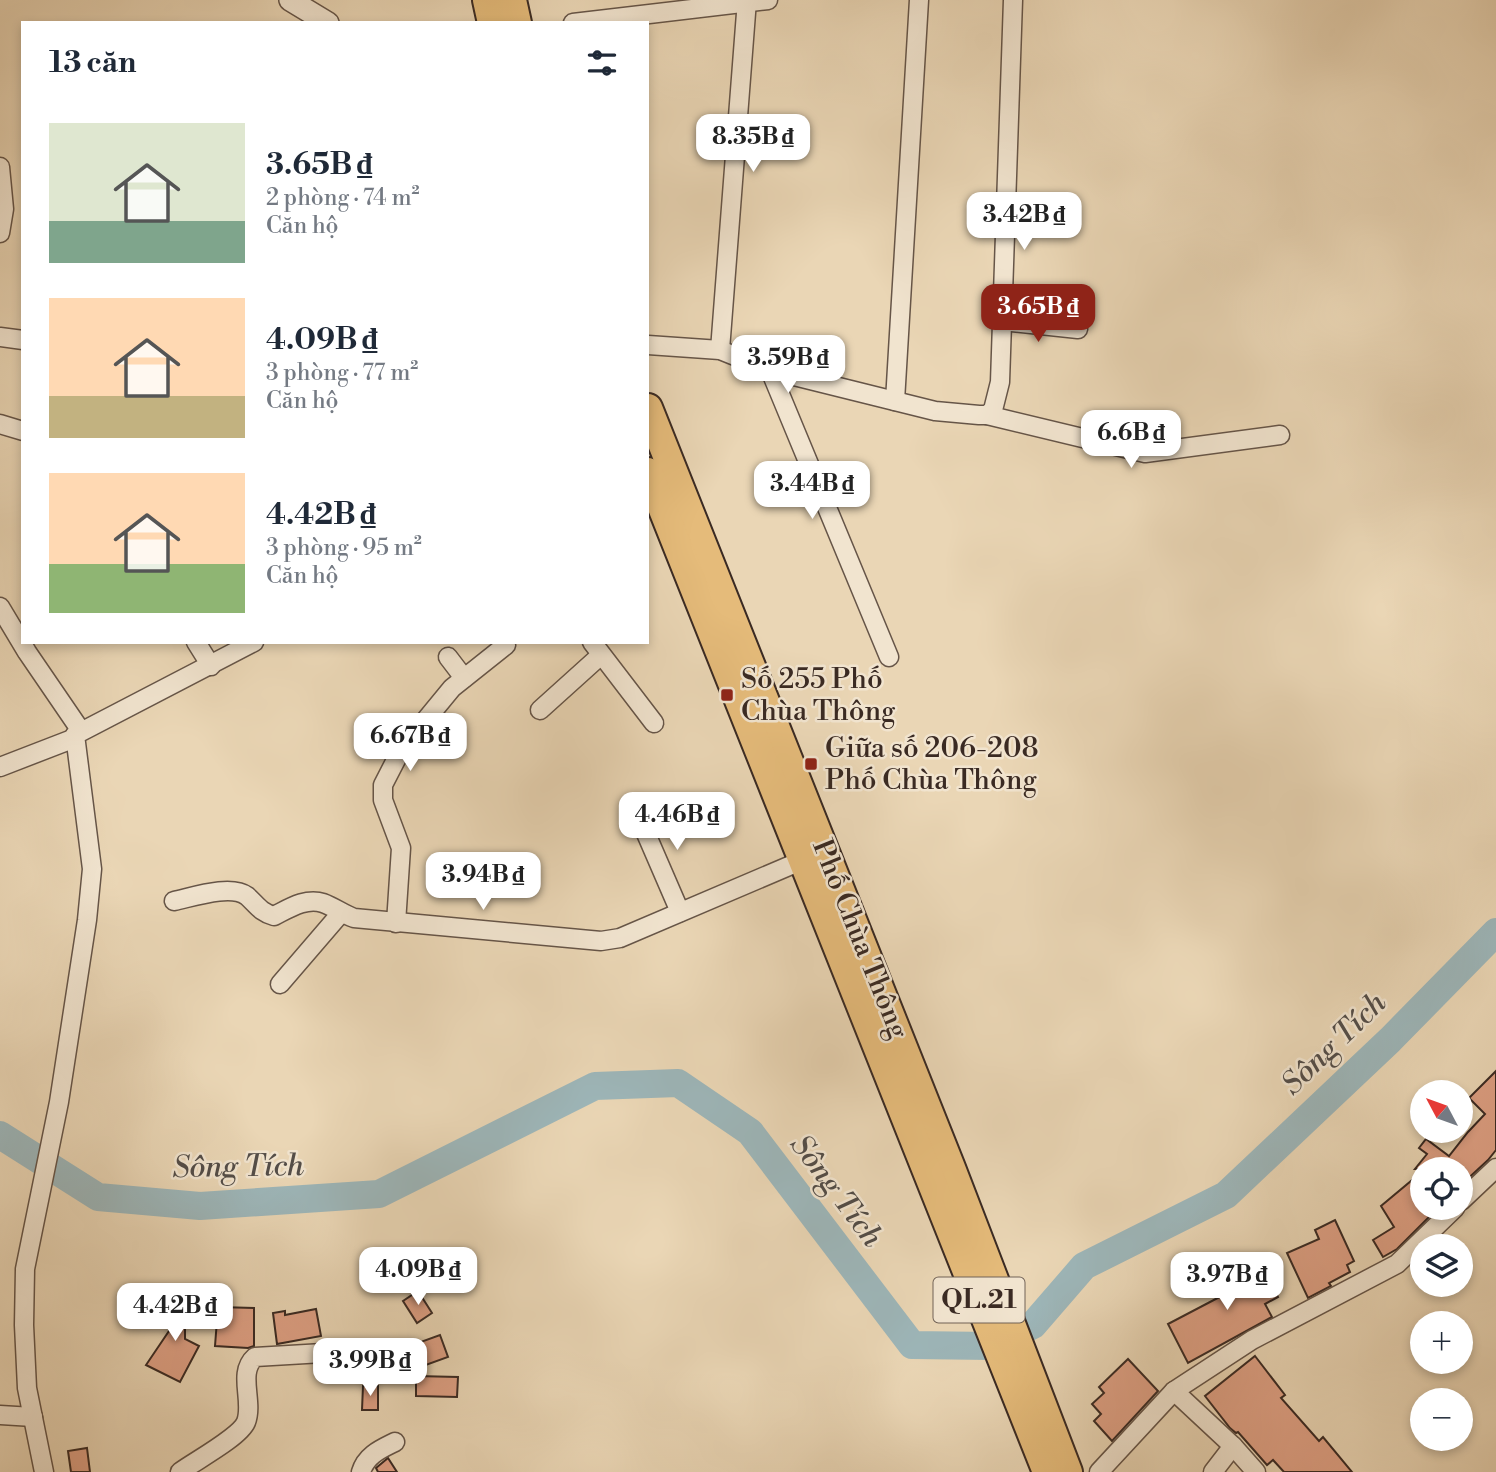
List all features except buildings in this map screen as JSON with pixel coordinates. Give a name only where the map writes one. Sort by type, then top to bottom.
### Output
[{"type":"highway","points":[[487,0],[492,21]]},
{"type":"highway","points":[[512,0],[517,21]]},
{"type":"highway","name":"Phố Chùa Thông","points":[[649,411],[1038,1422],[1068,1472]]},
{"type":"highway","name":"Phố Chùa Thông","points":[[649,475],[803,860],[940,1171]]},
{"type":"highway","name":"Phố Chùa Thông","points":[[1038,1422],[1047,1472]]},
{"type":"street","points":[[290,0],[325,21]]},
{"type":"street","points":[[589,21],[768,0]]},
{"type":"street","points":[[895,401],[919,0]]},
{"type":"street","points":[[987,415],[996,405],[1000,382],[1013,0]]},
{"type":"street","points":[[720,350],[747,1]]},
{"type":"street","points":[[0,167],[5,209],[0,233]]},
{"type":"street","points":[[1002,321],[1078,329]]},
{"type":"street","points":[[0,337],[21,340]]},
{"type":"street","points":[[649,345],[720,350],[770,370],[935,411],[987,415],[1145,453],[1280,435]]},
{"type":"street","points":[[770,370],[889,657]]},
{"type":"street","points":[[0,424],[21,430]]},
{"type":"street","points":[[0,607],[21,642]]},
{"type":"street","points":[[22,644],[78,735],[92,869],[60,1102],[25,1269],[27,1388],[44,1472]]},
{"type":"street","points":[[197,644],[211,666]]},
{"type":"street","points":[[0,767],[78,735],[250,644]]},
{"type":"street","points":[[396,923],[401,848],[383,800],[383,785],[401,750],[433,710],[464,678],[506,645]]},
{"type":"street","points":[[540,710],[597,649],[654,723]]},
{"type":"street","points":[[448,657],[464,678]]},
{"type":"street","points":[[635,808],[680,912]]},
{"type":"street","points":[[174,901],[232,890],[244,894],[261,912],[274,916],[311,901],[320,902],[354,918],[601,941],[620,938],[803,860]]},
{"type":"street","points":[[280,984],[341,913]]},
{"type":"street","points":[[1473,1190],[1496,1168]]},
{"type":"street","points":[[1098,1472],[1174,1391],[1252,1340],[1396,1264],[1442,1220]]},
{"type":"street","points":[[180,1472],[232,1438],[246,1423],[247,1369],[249,1362],[255,1357],[323,1353]]},
{"type":"street","points":[[1174,1391],[1233,1446],[1255,1472]]},
{"type":"street","points":[[0,1415],[33,1417]]},
{"type":"street","points":[[360,1472],[364,1463],[376,1451],[396,1442]]},
{"type":"street","points":[[1213,1472],[1233,1446]]},
{"type":"waterway","name":"Sông Tích","points":[[0,1135],[98,1197],[200,1206],[379,1194],[595,1086],[678,1083],[750,1132],[912,1345],[991,1346],[1033,1325],[1084,1266],[1226,1195],[1390,1040],[1496,932]]},
{"type":"place","name":"Số 255 Phố Chùa Thông","points":[[727,695]]},
{"type":"place","name":"Giữa số 206-208 Phố Chùa Thông","points":[[811,764]]}]
